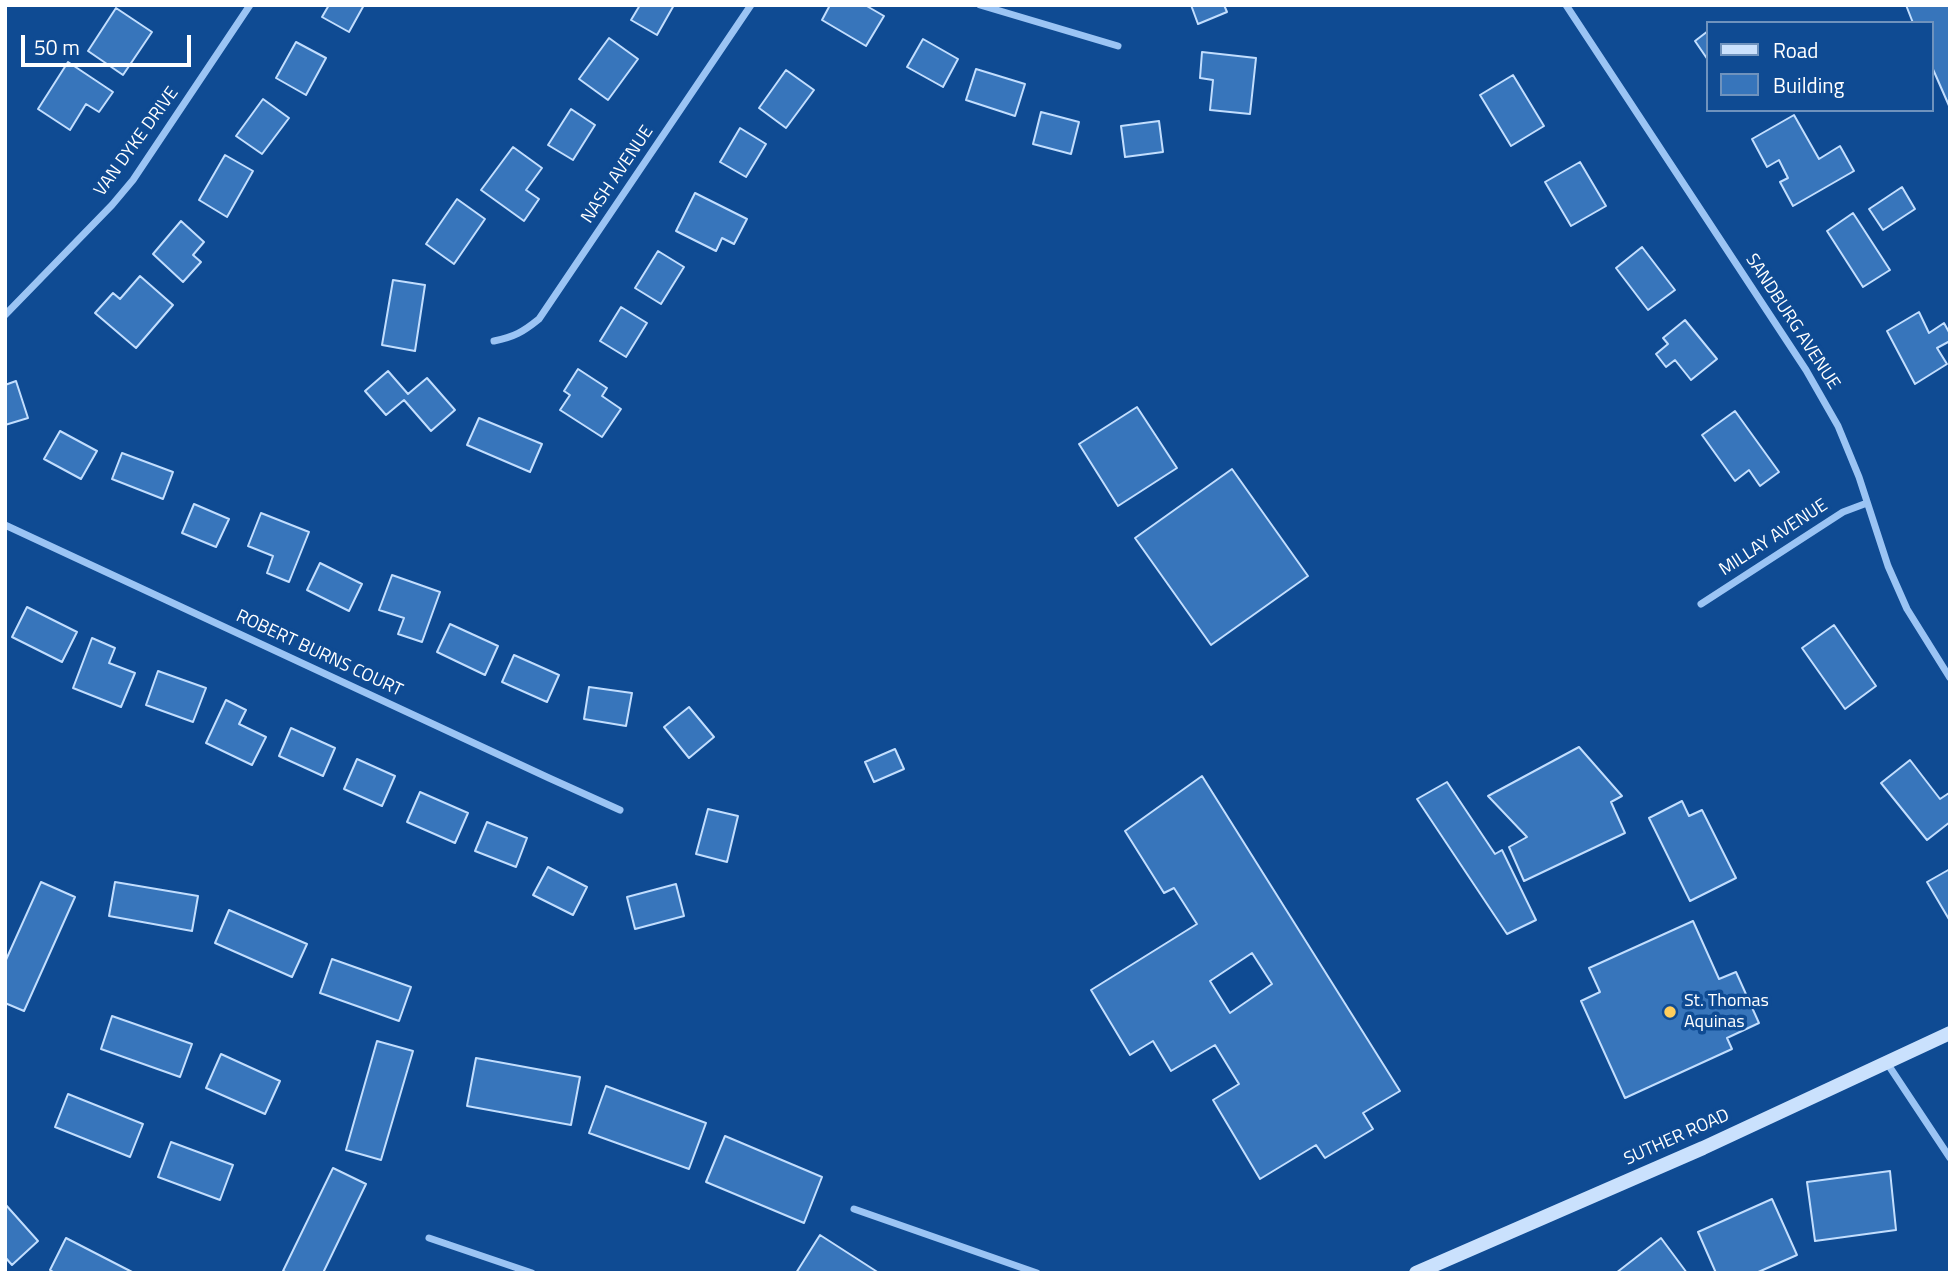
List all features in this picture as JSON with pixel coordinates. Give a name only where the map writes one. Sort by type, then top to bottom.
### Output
[{"type":"street","name":"VAN DYKE DRIVE","points":[[5,314],[133,180],[250,5]]},
{"type":"street","name":"NASH AVENUE","points":[[494,341],[512,337],[539,319],[751,5]]},
{"type":"street","points":[[980,5],[1118,46]]},
{"type":"street","name":"SANDBURG AVENUE","points":[[1566,5],[1806,370],[1838,426],[1859,477],[1888,566],[1907,609],[1950,678]]},
{"type":"street","name":"MILLAY AVENUE","points":[[1702,604],[1843,512],[1867,503]]},
{"type":"street","name":"ROBERT BURNS COURT","points":[[5,525],[620,810]]},
{"type":"street","name":"SUTHER ROAD","points":[[1416,1273],[1703,1148],[1950,1033]]},
{"type":"street","points":[[1886,1062],[1950,1158]]},
{"type":"street","points":[[854,1209],[1037,1273]]},
{"type":"street","points":[[429,1238],[532,1273]]},
{"type":"building","points":[[329,5],[364,5],[349,32],[322,17]]},
{"type":"building","points":[[640,5],[674,5],[657,35],[631,20]]},
{"type":"building","points":[[830,5],[865,5],[884,16],[866,46],[822,20]]},
{"type":"building","points":[[1191,5],[1224,5],[1227,12],[1198,24]]},
{"type":"building","points":[[1906,5],[1950,5],[1950,108],[1934,72],[1934,21],[1912,21]]},
{"type":"building","points":[[116,8],[152,32],[123,75],[88,51]]},
{"type":"building","points":[[1706,33],[1706,57],[1695,41]]},
{"type":"building","points":[[609,38],[638,59],[608,100],[579,79]]},
{"type":"building","points":[[923,39],[958,59],[943,87],[907,67]]},
{"type":"building","points":[[296,42],[326,58],[306,95],[276,78]]},
{"type":"building","points":[[1202,52],[1256,58],[1250,114],[1210,110],[1213,80],[1200,78]]},
{"type":"building","points":[[68,62],[113,92],[99,112],[86,104],[70,130],[38,109]]},
{"type":"building","points":[[976,69],[1025,84],[1015,116],[966,100]]},
{"type":"building","points":[[786,70],[814,90],[786,128],[759,108]]},
{"type":"building","points":[[1513,75],[1544,126],[1511,146],[1480,95]]},
{"type":"building","points":[[263,99],[289,118],[262,154],[236,136]]},
{"type":"building","points":[[571,109],[595,125],[573,160],[548,145]]},
{"type":"building","points":[[1041,112],[1079,122],[1071,154],[1033,144]]},
{"type":"building","points":[[1794,115],[1819,159],[1840,146],[1854,171],[1793,206],[1780,182],[1788,178],[1779,160],[1767,167],[1752,139]]},
{"type":"building","points":[[1159,121],[1163,152],[1125,157],[1121,126]]},
{"type":"building","points":[[740,128],[766,144],[746,177],[720,162]]},
{"type":"building","points":[[513,147],[542,168],[526,190],[539,199],[524,221],[481,190]]},
{"type":"building","points":[[225,155],[253,171],[227,217],[199,200]]},
{"type":"building","points":[[1580,162],[1606,206],[1571,226],[1545,182]]},
{"type":"building","points":[[1902,187],[1915,209],[1883,230],[1869,209]]},
{"type":"building","points":[[695,193],[747,219],[734,244],[722,238],[716,251],[676,231]]},
{"type":"building","points":[[457,199],[485,219],[454,264],[426,244]]},
{"type":"building","points":[[1853,213],[1890,270],[1863,287],[1827,231]]},
{"type":"building","points":[[181,221],[204,242],[193,255],[201,262],[183,282],[153,254]]},
{"type":"building","points":[[1642,247],[1675,290],[1648,310],[1616,268]]},
{"type":"building","points":[[658,251],[684,267],[661,304],[635,288]]},
{"type":"building","points":[[140,276],[173,305],[136,348],[95,313],[113,293],[120,299]]},
{"type":"building","points":[[393,280],[425,285],[415,351],[382,345]]},
{"type":"building","points":[[621,307],[647,323],[626,357],[600,341]]},
{"type":"building","points":[[1919,312],[1929,333],[1944,323],[1950,334],[1950,341],[1937,348],[1947,364],[1915,384],[1887,331]]},
{"type":"building","points":[[1685,320],[1717,359],[1691,380],[1675,360],[1666,367],[1656,354],[1668,344],[1663,338]]},
{"type":"building","points":[[578,369],[607,388],[602,396],[621,409],[602,437],[560,410],[570,395],[564,391]]},
{"type":"building","points":[[388,371],[408,394],[427,378],[455,410],[431,431],[404,400],[386,415],[365,391]]},
{"type":"building","points":[[16,381],[28,418],[5,425],[5,385]]},
{"type":"building","points":[[1137,407],[1177,468],[1118,506],[1079,444]]},
{"type":"building","points":[[1735,411],[1779,472],[1760,486],[1749,470],[1735,481],[1702,435]]},
{"type":"building","points":[[479,418],[542,444],[530,472],[467,445]]},
{"type":"building","points":[[60,431],[97,451],[81,479],[44,459]]},
{"type":"building","points":[[122,453],[173,472],[163,499],[112,479]]},
{"type":"building","points":[[1232,469],[1308,576],[1211,645],[1135,538]]},
{"type":"building","points":[[194,504],[229,519],[216,547],[182,533]]},
{"type":"building","points":[[261,513],[309,532],[289,582],[267,573],[273,556],[248,546]]},
{"type":"building","points":[[320,563],[362,584],[349,611],[307,590]]},
{"type":"building","points":[[392,575],[440,592],[422,642],[398,634],[404,618],[379,610]]},
{"type":"building","points":[[27,607],[77,632],[62,662],[12,637]]},
{"type":"building","points":[[450,624],[498,646],[485,675],[437,652]]},
{"type":"building","points":[[1834,625],[1876,686],[1845,709],[1802,648]]},
{"type":"building","points":[[92,638],[115,648],[109,663],[135,673],[121,707],[73,688]]},
{"type":"building","points":[[514,655],[559,675],[547,702],[502,682]]},
{"type":"building","points":[[158,671],[206,688],[193,722],[146,705]]},
{"type":"building","points":[[589,687],[632,693],[626,726],[584,719]]},
{"type":"building","points":[[226,700],[246,710],[239,724],[266,737],[252,765],[206,743]]},
{"type":"building","points":[[689,707],[714,737],[689,758],[664,727]]},
{"type":"building","points":[[291,728],[335,748],[323,776],[279,756]]},
{"type":"building","points":[[1579,747],[1622,796],[1611,802],[1625,833],[1524,881],[1509,847],[1527,837],[1488,796]]},
{"type":"building","points":[[895,749],[904,769],[874,782],[865,762]]},
{"type":"building","points":[[357,759],[395,776],[382,806],[344,789]]},
{"type":"building","points":[[1910,760],[1940,799],[1950,794],[1950,822],[1927,840],[1881,783]]},
{"type":"building","points":[[1202,776],[1400,1091],[1363,1113],[1373,1129],[1325,1158],[1316,1145],[1260,1179],[1213,1100],[1239,1084],[1215,1045],[1171,1071],[1153,1041],[1130,1055],[1091,990],[1197,924],[1174,888],[1164,893],[1125,831]],"holes":[[[1252,953],[1272,984],[1230,1013],[1210,981]]]},
{"type":"building","points":[[1447,782],[1495,854],[1502,850],[1536,920],[1507,934],[1417,799]]},
{"type":"building","points":[[420,792],[468,813],[455,843],[407,822]]},
{"type":"building","points":[[1682,801],[1689,816],[1702,810],[1736,878],[1690,901],[1649,818]]},
{"type":"building","points":[[708,809],[738,816],[727,862],[696,854]]},
{"type":"building","points":[[487,822],[527,838],[516,867],[475,851]]},
{"type":"building","points":[[548,867],[587,887],[573,915],[533,895]]},
{"type":"building","points":[[1950,869],[1950,921],[1927,882]]},
{"type":"building","points":[[41,882],[75,897],[24,1011],[5,1003],[5,962]]},
{"type":"building","points":[[115,882],[198,896],[192,931],[109,916]]},
{"type":"building","points":[[676,884],[684,916],[635,929],[627,897]]},
{"type":"building","points":[[229,910],[307,944],[292,977],[215,943]]},
{"type":"building","name":"St. Thomas Aquinas","points":[[1693,921],[1719,979],[1736,972],[1759,1023],[1727,1038],[1732,1049],[1625,1098],[1581,1001],[1600,992],[1589,968]]},
{"type":"building","points":[[332,959],[411,987],[399,1021],[320,993]]},
{"type":"building","points":[[112,1016],[192,1044],[180,1077],[101,1049]]},
{"type":"building","points":[[377,1041],[413,1051],[381,1160],[346,1150]]},
{"type":"building","points":[[221,1054],[280,1081],[265,1114],[206,1088]]},
{"type":"building","points":[[476,1058],[580,1077],[571,1125],[467,1106]]},
{"type":"building","points":[[606,1086],[706,1123],[689,1169],[589,1133]]},
{"type":"building","points":[[68,1094],[143,1124],[130,1157],[55,1127]]},
{"type":"building","points":[[725,1136],[822,1177],[804,1223],[706,1182]]},
{"type":"building","points":[[171,1142],[233,1165],[220,1200],[158,1177]]},
{"type":"building","points":[[333,1168],[366,1184],[323,1273],[283,1271]]},
{"type":"building","points":[[1890,1171],[1896,1230],[1815,1241],[1807,1182]]},
{"type":"building","points":[[1772,1199],[1797,1255],[1756,1273],[1716,1273],[1698,1232]]},
{"type":"building","points":[[5,1204],[38,1241],[12,1265],[5,1257]]},
{"type":"building","points":[[820,1235],[879,1273],[796,1273]]},
{"type":"building","points":[[66,1238],[134,1273],[55,1273],[50,1270]]},
{"type":"building","points":[[1661,1238],[1687,1273],[1616,1273]]},
{"type":"place","name":"St. Thomas Aquinas","points":[[1670,1012]]}]
